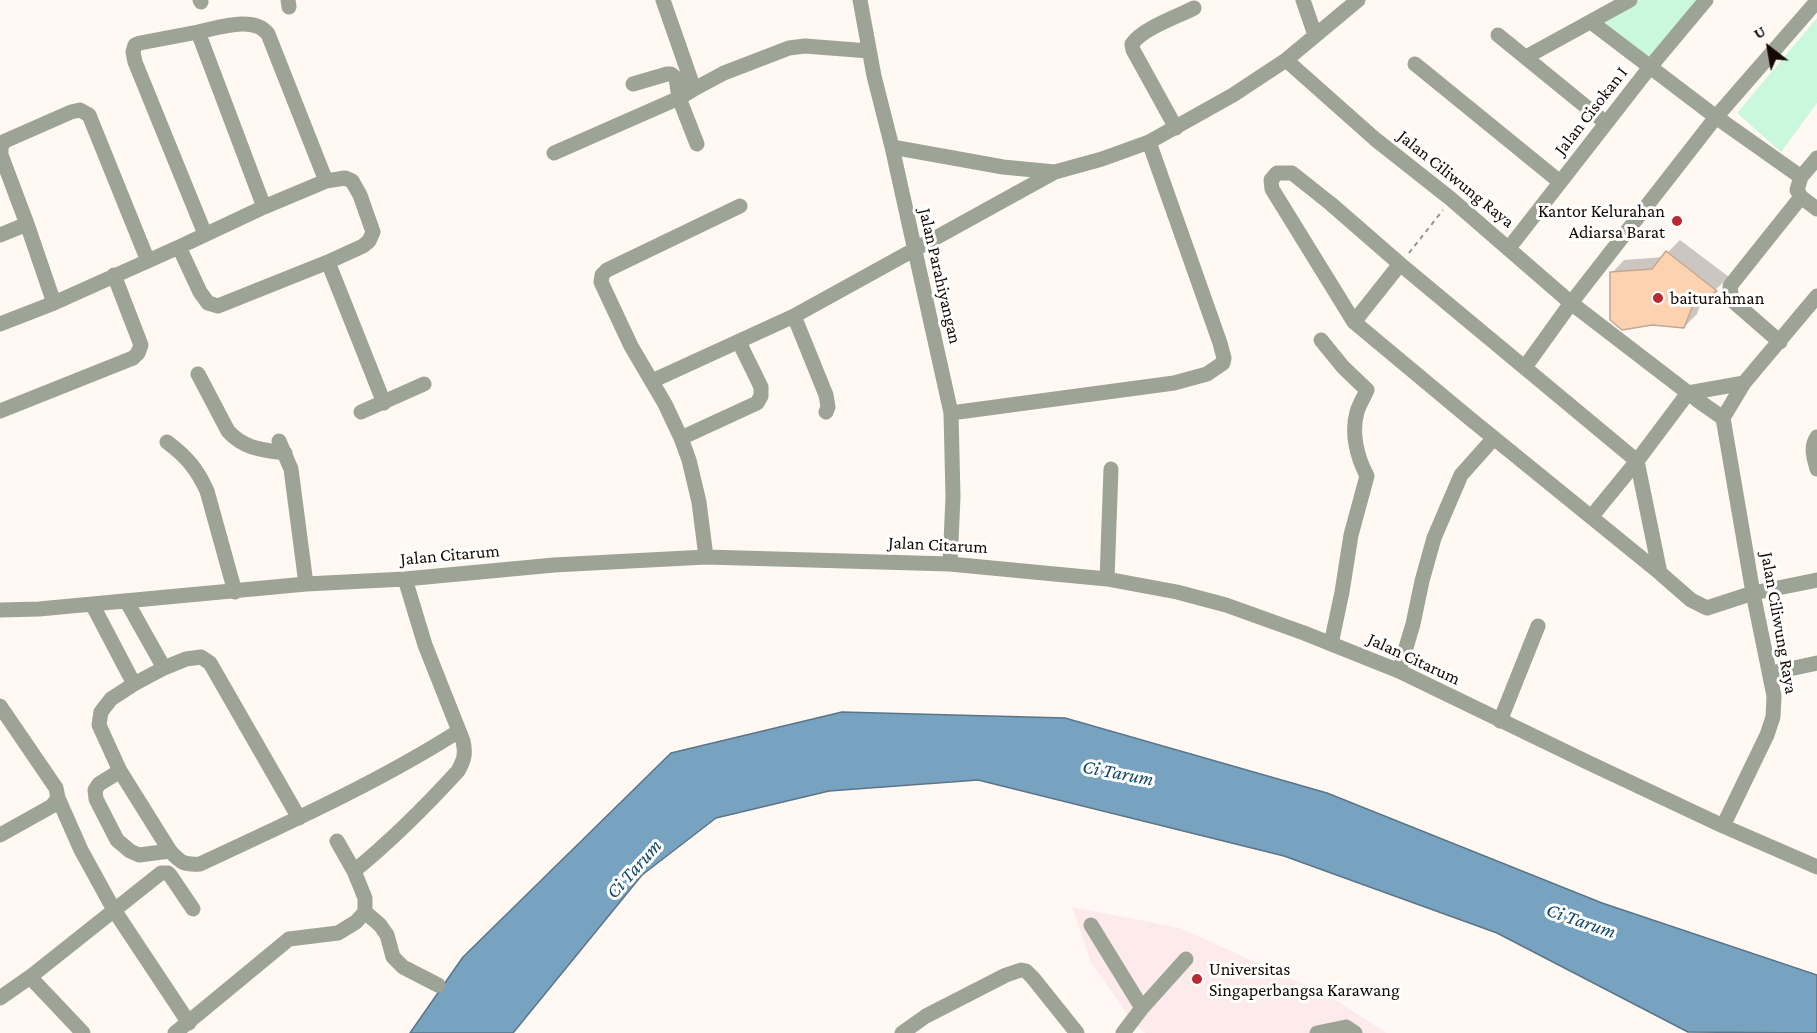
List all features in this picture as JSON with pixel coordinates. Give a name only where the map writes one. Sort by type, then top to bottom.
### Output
[{"type":"street","points":[[663,0],[693,89]]},
{"type":"street","name":"Jalan Parahiyangan","points":[[860,0],[869,51],[951,413],[953,497],[950,564]]},
{"type":"street","points":[[1303,0],[1315,35]]},
{"type":"street","points":[[652,381],[794,316],[1055,172],[1102,159],[1149,142],[1176,128],[1233,96],[1286,60],[1358,0]]},
{"type":"street","points":[[1526,57],[1630,0]]},
{"type":"street","name":"Jalan Cisokan I","points":[[1509,248],[1650,67],[1706,0]]},
{"type":"street","points":[[1525,367],[1571,303],[1716,117],[1817,1]]},
{"type":"street","points":[[1176,128],[1133,50],[1132,44],[1145,33],[1194,8]]},
{"type":"street","points":[[1591,22],[1716,117],[1801,177]]},
{"type":"street","points":[[205,234],[147,96],[133,52],[135,45],[242,24],[263,28],[268,34],[326,181]]},
{"type":"street","points":[[198,32],[264,207]]},
{"type":"street","points":[[1498,35],[1606,123]]},
{"type":"street","points":[[554,153],[678,98],[724,73],[789,48],[805,46],[869,51]]},
{"type":"street","name":"Jalan Ciliwung Raya","points":[[1286,60],[1375,139],[1451,199],[1571,303],[1723,418],[1753,593],[1774,696],[1773,717],[1767,735],[1723,826]]},
{"type":"street","points":[[1415,64],[1560,182]]},
{"type":"street","points":[[633,84],[671,74],[676,78],[678,98],[697,144]]},
{"type":"street","points":[[54,303],[1,155],[1,146],[5,141],[70,112],[80,110],[89,115],[148,261]]},
{"type":"street","points":[[951,413],[1174,383],[1206,374],[1222,363],[1224,358],[1220,343],[1149,142]]},
{"type":"street","points":[[892,147],[1003,167],[1055,172]]},
{"type":"street","points":[[1817,158],[1801,177],[1797,190],[1801,197],[1817,209]]},
{"type":"street","points":[[1660,573],[1637,461],[1292,172],[1277,172],[1270,184],[1272,189],[1354,322],[1691,600],[1707,608],[1753,593],[1817,580]]},
{"type":"street","points":[[0,324],[54,303],[326,181],[345,178],[352,182],[360,195],[373,232],[369,241],[363,246],[218,306],[208,303],[200,292],[179,248]]},
{"type":"street","points":[[1780,342],[1734,302],[1730,286],[1801,197]]},
{"type":"street","points":[[705,557],[699,502],[681,438],[665,404],[631,346],[601,282],[602,275],[607,270],[740,206]]},
{"type":"street","points":[[0,235],[27,224]]},
{"type":"street","points":[[328,262],[384,403]]},
{"type":"street","points":[[1354,322],[1400,264]]},
{"type":"street","points":[[0,411],[133,358],[138,353],[141,345],[114,275]]},
{"type":"street","points":[[1723,418],[1744,383],[1817,296]]},
{"type":"street","points":[[794,316],[826,395],[828,407],[826,412]]},
{"type":"street","points":[[1321,340],[1343,367],[1367,390],[1357,412],[1355,435],[1358,460],[1366,476],[1351,535],[1331,644]]},
{"type":"street","points":[[681,438],[757,403],[761,396],[761,387],[739,342]]},
{"type":"street","points":[[198,374],[228,431],[236,439],[253,448],[282,447],[291,469],[306,584]]},
{"type":"street","points":[[1592,516],[1688,393],[1744,383]]},
{"type":"street","points":[[361,412],[424,384]]},
{"type":"street","points":[[1817,437],[1813,443],[1813,456],[1817,469]]},
{"type":"street","points":[[1399,671],[1431,548],[1445,511],[1461,475],[1494,438]]},
{"type":"street","points":[[167,442],[185,456],[201,477],[235,592]]},
{"type":"street","points":[[1107,579],[1111,469]]},
{"type":"street","name":"Jalan Citarum","points":[[0,610],[127,602],[306,584],[405,579],[554,565],[705,557],[950,564],[1107,579],[1217,602],[1399,671],[1723,826],[1817,867]]},
{"type":"street","points":[[354,871],[387,843],[458,771],[464,761],[465,752],[459,731],[425,645],[405,579]]},
{"type":"street","points":[[127,602],[164,668]]},
{"type":"street","points":[[92,604],[134,684]]},
{"type":"street","points":[[1500,721],[1538,626]]},
{"type":"street","points":[[299,818],[210,663],[201,657],[186,659],[134,684],[111,699],[102,712],[99,725],[120,771],[170,851],[186,864],[200,864],[299,818],[459,731]]},
{"type":"street","points":[[1771,674],[1817,663]]},
{"type":"street","points":[[0,706],[56,788],[58,798],[81,850],[114,910],[189,1023]]},
{"type":"street","points":[[120,771],[99,784],[95,790],[96,799],[117,840],[130,851],[140,855],[170,851]]},
{"type":"street","points":[[0,835],[52,806],[58,798]]},
{"type":"street","points":[[175,1033],[289,939],[338,933],[356,922],[365,912],[365,898],[354,871],[337,841]]},
{"type":"street","points":[[0,998],[161,873],[170,875],[193,909]]},
{"type":"street","points":[[365,912],[380,925],[387,935],[393,957],[403,967],[438,985]]},
{"type":"street","points":[[1091,925],[1142,1008]]},
{"type":"street","points":[[1122,1033],[1186,959]]},
{"type":"street","points":[[902,1033],[926,1016],[1006,975],[1021,970],[1026,971],[1033,978],[1077,1033]]},
{"type":"street","points":[[30,976],[83,1033]]},
{"type":"street","points":[[1317,1033],[1346,1027],[1355,1033]]},
{"type":"path","points":[[1400,264],[1451,199]]},
{"type":"shaded area","name":"Universitas Singaperbangsa Karawang","points":[[1072,907],[1180,928],[1330,996],[1386,1033],[1145,1033],[1128,1015],[1091,962]]},
{"type":"green space","points":[[1640,0],[1701,0],[1652,60],[1602,23]]},
{"type":"green space","points":[[1817,18],[1817,103],[1781,152],[1737,113]]},
{"type":"water","name":"Ci Tarum","points":[[842,712],[1065,718],[1327,793],[1602,903],[1817,975],[1817,1033],[1688,1032],[1497,933],[1284,856],[978,780],[829,791],[716,818],[642,875],[513,1033],[410,1033],[463,957],[671,753]]},
{"type":"building","name":"baiturahman","points":[[1666,251],[1717,291],[1693,305],[1684,328],[1652,325],[1622,330],[1610,320],[1610,272],[1652,269]]},
{"type":"place","name":"Kantor Kelurahan Adiarsa Barat","points":[[1677,221]]},
{"type":"place","name":"baiturahman","points":[[1658,298]]},
{"type":"place","name":"Universitas Singaperbangsa Karawang","points":[[1197,979]]}]
